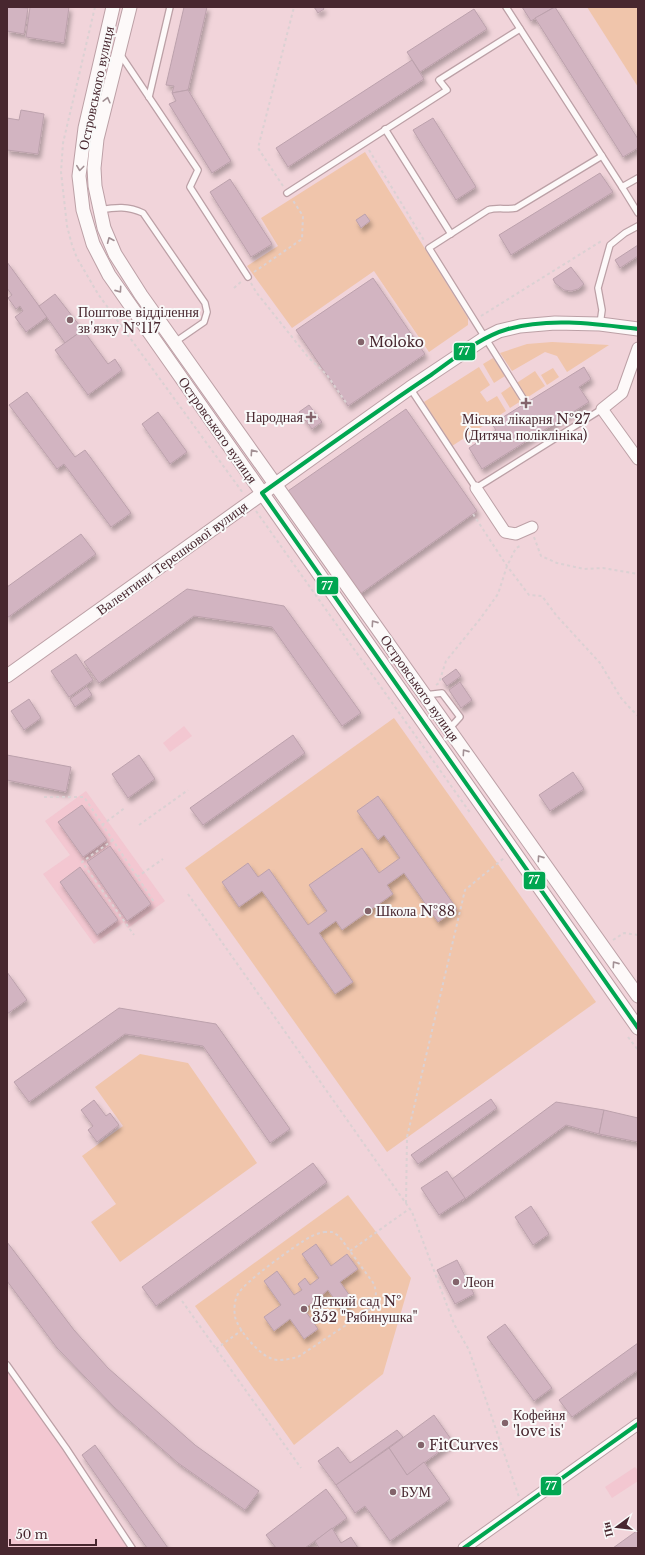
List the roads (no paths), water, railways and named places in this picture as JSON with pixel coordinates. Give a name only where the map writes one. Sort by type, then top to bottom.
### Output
[{"type":"street","name":"Островського вулиця","points":[[113,7],[85,128],[79,176],[83,210],[93,244],[109,275],[638,1028]]},
{"type":"street","name":"Островського вулиця","points":[[130,7],[97,139],[94,168],[95,186],[104,228],[115,254],[141,295],[638,996]]},
{"type":"street","points":[[105,40],[119,52]]},
{"type":"street","name":"Валентини Терешкової вулиця","points":[[7,676],[410,388],[485,338],[520,326],[555,323],[600,324],[638,329]]},
{"type":"street","points":[[638,348],[622,393],[602,409],[638,459]]},
{"type":"street","points":[[476,488],[505,532],[516,534],[532,527]]},
{"type":"street","points":[[464,1548],[638,1424]]},
{"type":"lane","points":[[149,97],[170,7]]},
{"type":"lane","points":[[506,7],[638,213]]},
{"type":"lane","points":[[287,193],[365,144],[384,129],[447,90],[439,80],[520,29]]},
{"type":"lane","points":[[119,52],[198,170],[190,188],[248,277]]},
{"type":"lane","points":[[384,129],[451,234]]},
{"type":"lane","points":[[526,403],[429,248],[488,210],[498,207],[506,210],[516,208],[602,156]]},
{"type":"lane","points":[[622,187],[638,178]]},
{"type":"lane","points":[[100,210],[117,207],[132,208],[143,213],[205,303],[207,312],[204,322],[175,342]]},
{"type":"lane","points":[[600,324],[602,310],[598,288],[610,245],[625,233],[638,226]]},
{"type":"lane","points":[[410,388],[476,488],[602,409]]},
{"type":"lane","points":[[7,1364],[66,1448],[132,1548]]},
{"type":"place","name":"Поштове відділення зв'язку №117","points":[[70,320]]},
{"type":"place","name":"Moloko","points":[[361,342]]},
{"type":"place","name":"Міська лікарня №27 (Дитяча поліклініка)","points":[[526,403]]},
{"type":"place","name":"Народная","points":[[311,417]]},
{"type":"place","name":"Школа №88","points":[[368,911]]},
{"type":"place","name":"Леон","points":[[456,1282]]},
{"type":"place","name":"Деткий сад № 352 \"Рябинушка\"","points":[[304,1309]]},
{"type":"place","name":"Кофейня 'love is'","points":[[505,1423]]},
{"type":"place","name":"FitCurves","points":[[421,1445]]},
{"type":"place","name":"БУМ","points":[[393,1492]]}]
